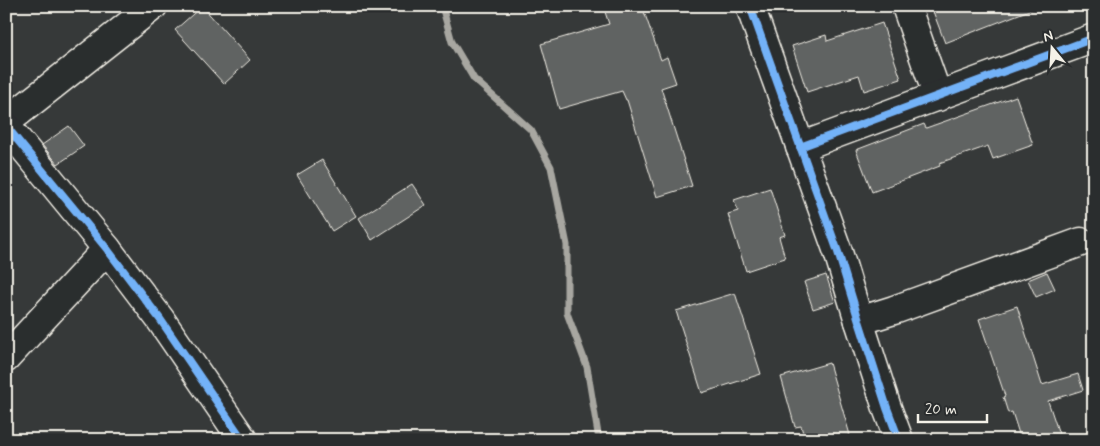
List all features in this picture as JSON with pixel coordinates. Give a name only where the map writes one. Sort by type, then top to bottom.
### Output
[{"type":"street","points":[[6,122],[153,6]]},
{"type":"street","points":[[750,6],[838,252],[858,321],[899,440]]},
{"type":"street","points":[[906,6],[938,97]]},
{"type":"street","points":[[800,147],[1094,38]]},
{"type":"street","points":[[6,126],[107,249],[160,318],[243,440]]},
{"type":"street","points":[[858,321],[894,310],[1081,242]]},
{"type":"street","points":[[6,358],[107,249]]},
{"type":"building","points":[[202,6],[250,60],[224,84],[175,30]]},
{"type":"building","points":[[603,6],[642,6],[661,60],[667,57],[676,83],[661,88],[692,186],[657,197],[627,100],[622,91],[559,109],[541,44],[609,24]]},
{"type":"building","points":[[931,6],[1036,6],[1037,7],[945,43]]},
{"type":"building","points":[[882,23],[901,79],[864,91],[859,75],[807,92],[792,46],[826,35],[827,41]]},
{"type":"building","points":[[1016,96],[1033,145],[993,159],[988,146],[939,163],[940,166],[872,192],[856,150],[924,124],[926,128]]},
{"type":"building","points":[[69,126],[84,146],[58,164],[42,145]]},
{"type":"building","points":[[322,160],[356,216],[332,231],[297,175]]},
{"type":"building","points":[[412,184],[426,205],[372,240],[359,218]]},
{"type":"building","points":[[770,188],[785,235],[779,237],[785,258],[746,271],[728,214],[738,211],[734,200]]},
{"type":"building","points":[[1047,272],[1055,289],[1036,297],[1028,280]]},
{"type":"building","points":[[826,275],[835,302],[813,309],[804,282]]},
{"type":"building","points":[[735,293],[761,374],[702,393],[676,311]]},
{"type":"building","points":[[1017,306],[1042,385],[1078,374],[1083,390],[1048,401],[1061,440],[1021,440],[1012,412],[1008,413],[1003,397],[1005,396],[979,319]]},
{"type":"building","points":[[829,363],[850,435],[833,440],[805,440],[801,426],[795,427],[781,377]]},
{"type":"waterway","points":[[442,6],[452,42],[474,79],[531,130],[551,167],[567,245],[567,313],[587,367],[599,440]]},
{"type":"cycle path","points":[[750,6],[838,252],[887,408],[899,440]]},
{"type":"cycle path","points":[[800,147],[1094,38]]},
{"type":"cycle path","points":[[6,126],[107,249],[160,319],[243,440]]}]
